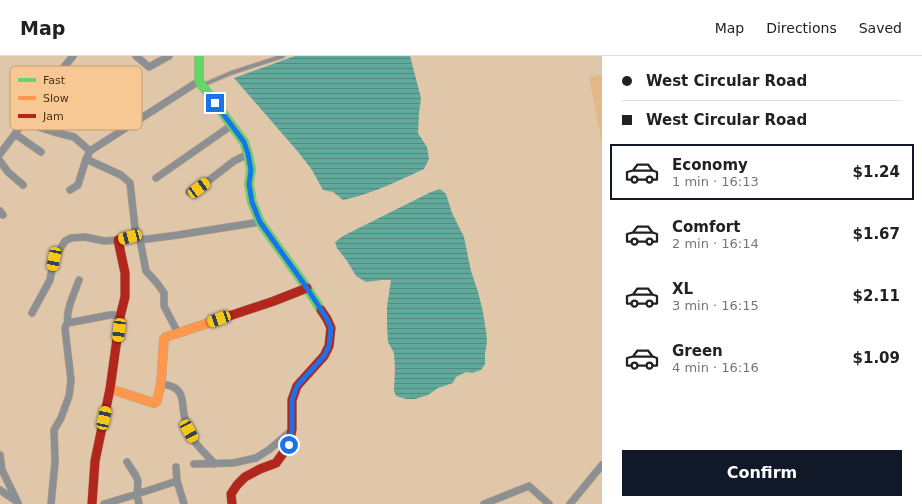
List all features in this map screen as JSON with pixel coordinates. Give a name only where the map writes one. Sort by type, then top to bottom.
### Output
[{"type":"street","points":[[64,66],[72,56]]},
{"type":"street","points":[[136,56],[149,67],[169,56]]},
{"type":"street","points":[[199,56],[200,83],[206,89],[244,142],[251,170],[249,184],[252,202],[260,222],[307,288],[327,319],[331,328],[329,346],[324,356],[297,386],[292,400],[292,429],[289,445],[276,463],[245,477],[237,485],[231,494],[232,504]]},
{"type":"street","points":[[142,119],[200,83]]},
{"type":"street","points":[[156,178],[232,125]]},
{"type":"street","points":[[0,154],[18,130]]},
{"type":"street","points":[[48,130],[74,137],[90,151]]},
{"type":"street","points":[[70,190],[78,184],[90,151],[124,130]]},
{"type":"street","points":[[15,134],[41,152]]},
{"type":"street","points":[[189,192],[199,188],[234,161],[248,154]]},
{"type":"street","points":[[86,159],[121,175],[130,183],[135,228],[139,238],[146,271],[164,293],[164,306],[178,333]]},
{"type":"street","points":[[0,161],[8,172],[23,185]]},
{"type":"street","points":[[32,313],[50,280],[54,259],[65,241],[71,238],[85,237],[104,242],[178,235],[260,222]]},
{"type":"street","points":[[92,504],[94,461],[110,389],[124,297],[125,273],[118,240]]},
{"type":"street","points":[[51,504],[55,462],[54,430],[61,418],[69,396],[71,380],[65,329],[68,323],[67,318],[71,302],[79,280]]},
{"type":"street","points":[[110,389],[154,403],[157,401],[164,339],[166,337],[274,301],[307,288]]},
{"type":"street","points":[[68,323],[116,315],[120,317]]},
{"type":"street","points":[[160,384],[178,390],[182,400],[189,431],[194,441],[215,464]]},
{"type":"street","points":[[194,464],[233,463],[256,458],[270,450],[292,429]]},
{"type":"street","points":[[0,455],[2,470],[19,504]]},
{"type":"street","points":[[127,462],[138,481],[137,494],[139,504]]},
{"type":"street","points":[[570,504],[602,465]]},
{"type":"street","points":[[176,467],[177,480],[184,504]]},
{"type":"street","points":[[104,504],[177,480]]},
{"type":"street","points":[[484,504],[529,486],[549,504]]},
{"type":"street","points":[[0,490],[19,504]]},
{"type":"lane","points":[[200,83],[283,56]]},
{"type":"shaded area","points":[[602,74],[602,144],[589,77]]},
{"type":"water","points":[[295,56],[410,56],[421,98],[418,133],[427,147],[429,159],[424,169],[375,191],[343,200],[333,192],[323,190],[312,170],[299,153],[234,78]]},
{"type":"water","points":[[440,189],[446,194],[452,213],[464,237],[471,271],[483,312],[487,341],[485,364],[481,370],[472,373],[466,372],[456,377],[453,383],[438,388],[428,395],[415,399],[406,399],[396,396],[394,391],[394,353],[388,342],[387,325],[387,307],[391,280],[366,282],[356,276],[337,248],[335,242],[343,236],[431,192]]},
{"type":"traffic: fast","points":[[199,56],[199,81],[244,142],[251,169],[249,184],[252,202],[260,222],[321,310]]},
{"type":"traffic: slow","points":[[110,389],[154,403],[157,401],[161,383],[164,339],[166,337],[226,317]]},
{"type":"traffic: jam","points":[[92,504],[95,461],[110,389],[120,317],[125,297],[125,273],[118,240]]},
{"type":"traffic: jam","points":[[226,317],[307,288]]},
{"type":"traffic: jam","points":[[232,504],[231,494],[237,485],[245,477],[276,463],[289,445],[292,429],[292,400],[297,386],[324,356],[329,346],[331,328],[321,310]]},
{"type":"route","points":[[215,103],[244,142],[251,170],[249,184],[252,202],[260,222],[307,288],[327,319],[331,328],[329,346],[324,356],[297,386],[292,400],[293,417],[289,445]]}]
